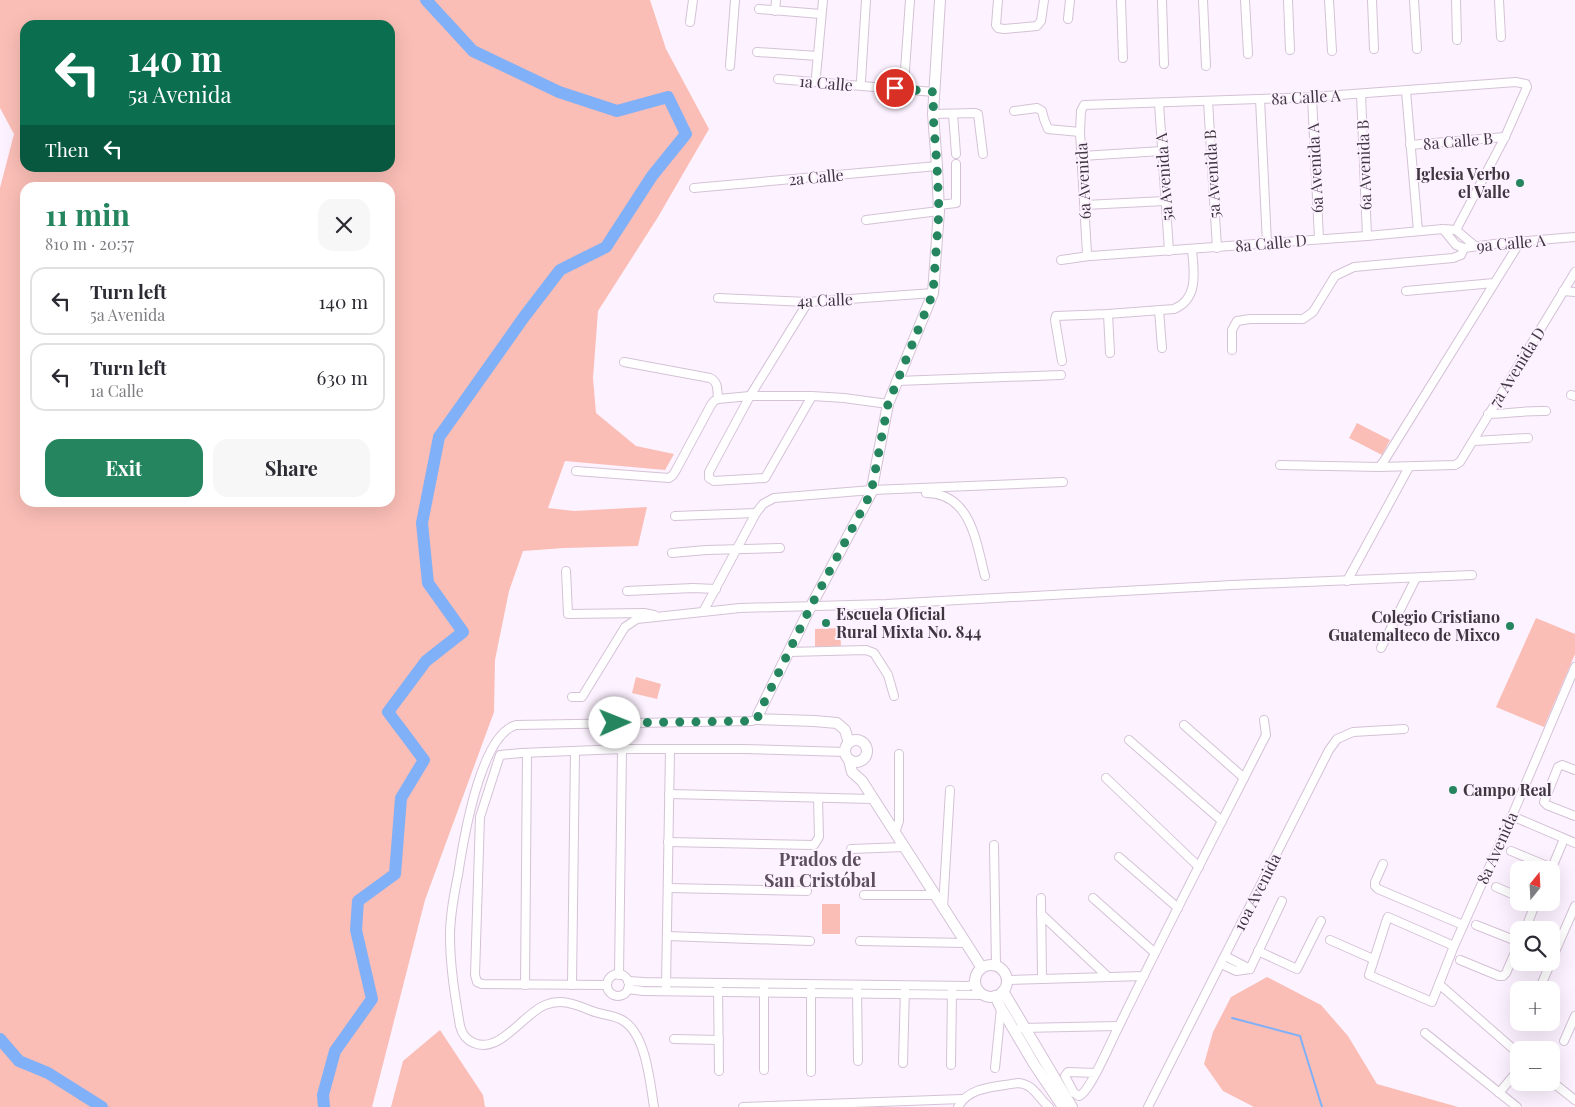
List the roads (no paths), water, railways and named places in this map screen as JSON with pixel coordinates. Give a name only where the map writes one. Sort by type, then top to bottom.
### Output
[{"type":"street","points":[[690,22],[693,0]]},
{"type":"street","points":[[730,66],[735,0]]},
{"type":"street","points":[[775,11],[776,0]]},
{"type":"street","points":[[816,76],[823,0]]},
{"type":"street","points":[[861,81],[866,0]]},
{"type":"street","points":[[904,84],[910,0]]},
{"type":"street","points":[[758,719],[758,715],[811,606],[872,492],[888,404],[933,293],[939,208],[933,114],[940,0]]},
{"type":"street","points":[[998,0],[996,25],[998,28],[1004,29],[1037,26],[1042,21],[1044,0]]},
{"type":"street","points":[[1068,19],[1070,0]]},
{"type":"street","points":[[1121,0],[1123,58]]},
{"type":"street","points":[[1162,0],[1164,64]]},
{"type":"street","points":[[1203,0],[1206,66]]},
{"type":"street","points":[[1245,0],[1248,54]]},
{"type":"street","points":[[1288,0],[1290,50]]},
{"type":"street","points":[[1329,0],[1332,51]]},
{"type":"street","points":[[1372,0],[1374,49]]},
{"type":"street","points":[[1414,0],[1417,49]]},
{"type":"street","points":[[1456,0],[1457,40]]},
{"type":"street","points":[[1499,0],[1501,37]]},
{"type":"street","points":[[758,9],[821,14]]},
{"type":"street","points":[[757,52],[818,56]]},
{"type":"street","name":"1a Calle","points":[[778,78],[934,92]]},
{"type":"street","name":"8a Calle A","points":[[1082,108],[1084,105],[1312,97],[1523,82],[1527,87],[1505,138]]},
{"type":"street","points":[[1406,91],[1418,231]]},
{"type":"street","name":"6a Avenida B","points":[[1361,94],[1367,236]]},
{"type":"street","name":"6a Avenida A","points":[[1312,97],[1319,239]]},
{"type":"street","points":[[1260,99],[1268,243]]},
{"type":"street","name":"5a Avenida B","points":[[1208,101],[1217,248]]},
{"type":"street","name":"5a Avenida A","points":[[1159,103],[1169,251]]},
{"type":"street","points":[[1014,112],[1036,108],[1042,111],[1048,129],[1080,132]]},
{"type":"street","name":"6a Avenida","points":[[1082,108],[1080,132],[1088,255]]},
{"type":"street","points":[[933,114],[978,114],[983,154]]},
{"type":"street","points":[[953,114],[956,154]]},
{"type":"street","points":[[1475,246],[1456,230],[1505,138]]},
{"type":"street","name":"8a Calle B","points":[[1410,145],[1505,138]]},
{"type":"street","points":[[1082,156],[1162,151]]},
{"type":"street","points":[[866,220],[939,208],[956,203],[956,164]]},
{"type":"street","name":"2a Calle","points":[[694,188],[937,166]]},
{"type":"street","points":[[1085,205],[1165,200]]},
{"type":"street","points":[[1444,229],[1456,245],[1464,248]]},
{"type":"street","name":"8a Calle D","points":[[1061,260],[1088,255],[1192,250],[1444,229],[1456,230]]},
{"type":"street","name":"9a Calle A","points":[[1232,350],[1232,330],[1237,321],[1250,319],[1303,319],[1314,312],[1335,276],[1354,267],[1454,258],[1461,255],[1464,248],[1475,246],[1575,237]]},
{"type":"street","points":[[1379,466],[1384,461],[1520,242]]},
{"type":"street","points":[[1062,361],[1055,320],[1056,316],[1174,309],[1182,305],[1189,296],[1194,278],[1192,250]]},
{"type":"street","name":"7a Avenida D","points":[[1409,466],[1455,465],[1460,462],[1575,272]]},
{"type":"street","points":[[1406,291],[1494,282]]},
{"type":"street","points":[[1563,291],[1575,292]]},
{"type":"street","name":"4a Calle","points":[[718,298],[808,302],[933,293]]},
{"type":"street","points":[[808,302],[750,396],[709,472],[709,478],[714,481],[765,478],[812,396]]},
{"type":"street","points":[[1159,310],[1162,348]]},
{"type":"street","points":[[1108,314],[1110,353]]},
{"type":"street","points":[[624,362],[710,378],[715,380],[717,385],[718,399]]},
{"type":"street","points":[[897,381],[1061,375]]},
{"type":"street","points":[[576,471],[668,478],[676,470],[711,405],[718,399],[750,396],[812,396],[888,404]]},
{"type":"street","points":[[1488,414],[1510,414],[1527,410],[1546,411]]},
{"type":"street","points":[[1474,441],[1528,438]]},
{"type":"street","points":[[1280,465],[1409,466],[1347,581]]},
{"type":"street","points":[[703,612],[738,550],[756,513],[763,504],[774,498],[1064,482]]},
{"type":"street","points":[[872,492],[935,493],[944,495],[954,502],[962,509],[972,526],[986,576]]},
{"type":"street","points":[[675,516],[756,513]]},
{"type":"street","points":[[672,553],[780,548]]},
{"type":"street","points":[[566,571],[568,614],[644,613],[666,617]]},
{"type":"street","points":[[572,697],[582,697],[625,627],[637,619],[740,608],[897,604],[1232,585],[1472,575]]},
{"type":"street","points":[[1381,648],[1416,578]]},
{"type":"street","points":[[627,591],[693,588],[716,589]]},
{"type":"street","points":[[789,652],[870,651],[874,653],[888,675],[894,696]]},
{"type":"street","name":"8a Avenida","points":[[1373,959],[1368,973],[1370,976],[1432,1002],[1454,946],[1575,667]]},
{"type":"street","points":[[654,1107],[646,1065],[637,1036],[627,1023],[616,1017],[602,1015],[573,1004],[555,1002],[539,1008],[498,1040],[489,1044],[480,1045],[472,1042],[462,1032],[451,964],[451,916],[464,838],[475,790],[490,752],[503,732],[510,727],[516,725],[752,721],[758,719],[777,719],[781,721],[806,718],[832,719],[844,722],[848,728],[852,772],[862,782],[982,968]]},
{"type":"street","points":[[1096,1073],[1266,735],[1264,720]]},
{"type":"street","points":[[1184,725],[1244,778]]},
{"type":"street","name":"10a Avenida","points":[[1148,1107],[1329,750],[1338,739],[1353,732],[1404,729]]},
{"type":"street","points":[[1129,740],[1222,820]]},
{"type":"street","points":[[608,985],[525,985],[482,984],[477,982],[475,975],[480,817],[500,755],[622,749],[849,749],[860,741],[866,746],[866,756],[861,761],[855,762],[849,749]]},
{"type":"street","points":[[619,975],[622,749]]},
{"type":"street","points":[[666,991],[670,749]]},
{"type":"street","points":[[572,985],[576,751]]},
{"type":"street","points":[[525,985],[527,753]]},
{"type":"street","points":[[895,833],[899,821],[900,754]]},
{"type":"street","points":[[861,761],[862,782]]},
{"type":"street","points":[[1575,770],[1562,765],[1558,767],[1544,802],[1575,816]]},
{"type":"street","points":[[1106,778],[1199,867]]},
{"type":"street","points":[[943,908],[950,790]]},
{"type":"street","points":[[669,794],[872,799]]},
{"type":"street","points":[[668,842],[814,845],[819,837],[818,798]]},
{"type":"street","points":[[1512,816],[1575,843]]},
{"type":"street","points":[[1554,861],[1564,839]]},
{"type":"street","points":[[994,845],[996,966]]},
{"type":"street","points":[[851,849],[904,847]]},
{"type":"street","points":[[1511,851],[1533,861]]},
{"type":"street","points":[[1119,857],[1178,908]]},
{"type":"street","points":[[1383,864],[1375,882],[1375,886],[1378,889],[1463,925]]},
{"type":"street","points":[[1496,887],[1510,893]]},
{"type":"street","points":[[668,888],[806,891]]},
{"type":"street","points":[[864,895],[934,895]]},
{"type":"street","points":[[1041,898],[1042,978]]},
{"type":"street","points":[[1093,898],[1155,953]]},
{"type":"street","points":[[1250,969],[1282,900]]},
{"type":"street","points":[[1560,941],[1575,906]]},
{"type":"street","points":[[1041,914],[1108,977]]},
{"type":"street","points":[[1330,940],[1373,959],[1388,917],[1454,946]]},
{"type":"street","points":[[1258,951],[1297,969],[1321,921]]},
{"type":"street","points":[[1476,925],[1510,939]]},
{"type":"street","points":[[667,936],[810,941]]},
{"type":"street","points":[[860,941],[965,943]]},
{"type":"street","points":[[1225,956],[1250,969]]},
{"type":"street","points":[[1460,960],[1499,976],[1503,976],[1510,962]]},
{"type":"street","points":[[1221,964],[1236,971],[1250,969]]},
{"type":"street","points":[[1006,980],[1003,972],[996,966],[986,966],[976,974],[975,983],[978,991],[994,994],[1020,1028],[1067,1106]]},
{"type":"street","points":[[628,981],[628,989],[624,994],[618,996],[612,994],[608,985],[610,978],[619,975],[628,981],[905,985],[994,994]]},
{"type":"street","points":[[994,994],[1006,980],[1144,976]]},
{"type":"street","points":[[718,983],[719,1071]]},
{"type":"street","points":[[628,989],[905,994],[952,990],[975,983]]},
{"type":"street","points":[[764,984],[764,1070]]},
{"type":"street","points":[[811,984],[811,1072]]},
{"type":"street","points":[[858,984],[858,1061]]},
{"type":"street","points":[[1439,984],[1510,1046]]},
{"type":"street","points":[[903,1063],[905,985]]},
{"type":"street","points":[[951,1065],[952,990]]},
{"type":"street","points":[[994,994],[1001,1008],[1020,1028],[1118,1026]]},
{"type":"street","points":[[995,1068],[1001,1008]]},
{"type":"street","points":[[1564,1041],[1575,1016]]},
{"type":"street","points":[[1425,1033],[1517,1107]]},
{"type":"street","points":[[674,1039],[719,1040]]},
{"type":"street","points":[[1499,1093],[1510,1080]]},
{"type":"street","points":[[958,1107],[962,1099],[974,1091],[1018,1083],[1034,1088],[1049,1107]]},
{"type":"street","points":[[1560,1088],[1575,1100]]},
{"type":"street","points":[[743,1107],[854,1105],[962,1099]]},
{"type":"waterway","points":[[324,1107],[323,1095],[335,1051],[372,999],[356,930],[358,901],[395,874],[401,798],[424,760],[388,712],[426,661],[463,632],[428,583],[422,523],[439,437],[524,317],[560,270],[606,247],[652,176],[686,134],[668,97],[617,111],[559,92],[473,51],[426,0]]},
{"type":"waterway","points":[[1232,1018],[1300,1036],[1322,1107]]},
{"type":"waterway","points":[[0,1039],[19,1061],[48,1073],[102,1107]]},
{"type":"place","name":"Iglesia Verbo el Valle","points":[[1520,183]]},
{"type":"place","name":"Escuela Oficial Rural Mixta No. 844","points":[[826,623]]},
{"type":"place","name":"Colegio Cristiano Guatemalteco de Mixco","points":[[1510,626]]},
{"type":"place","name":"Campo Real","points":[[1453,790]]},
{"type":"district","name":"Prados de San Cristóbal","points":[[820,870]]}]
